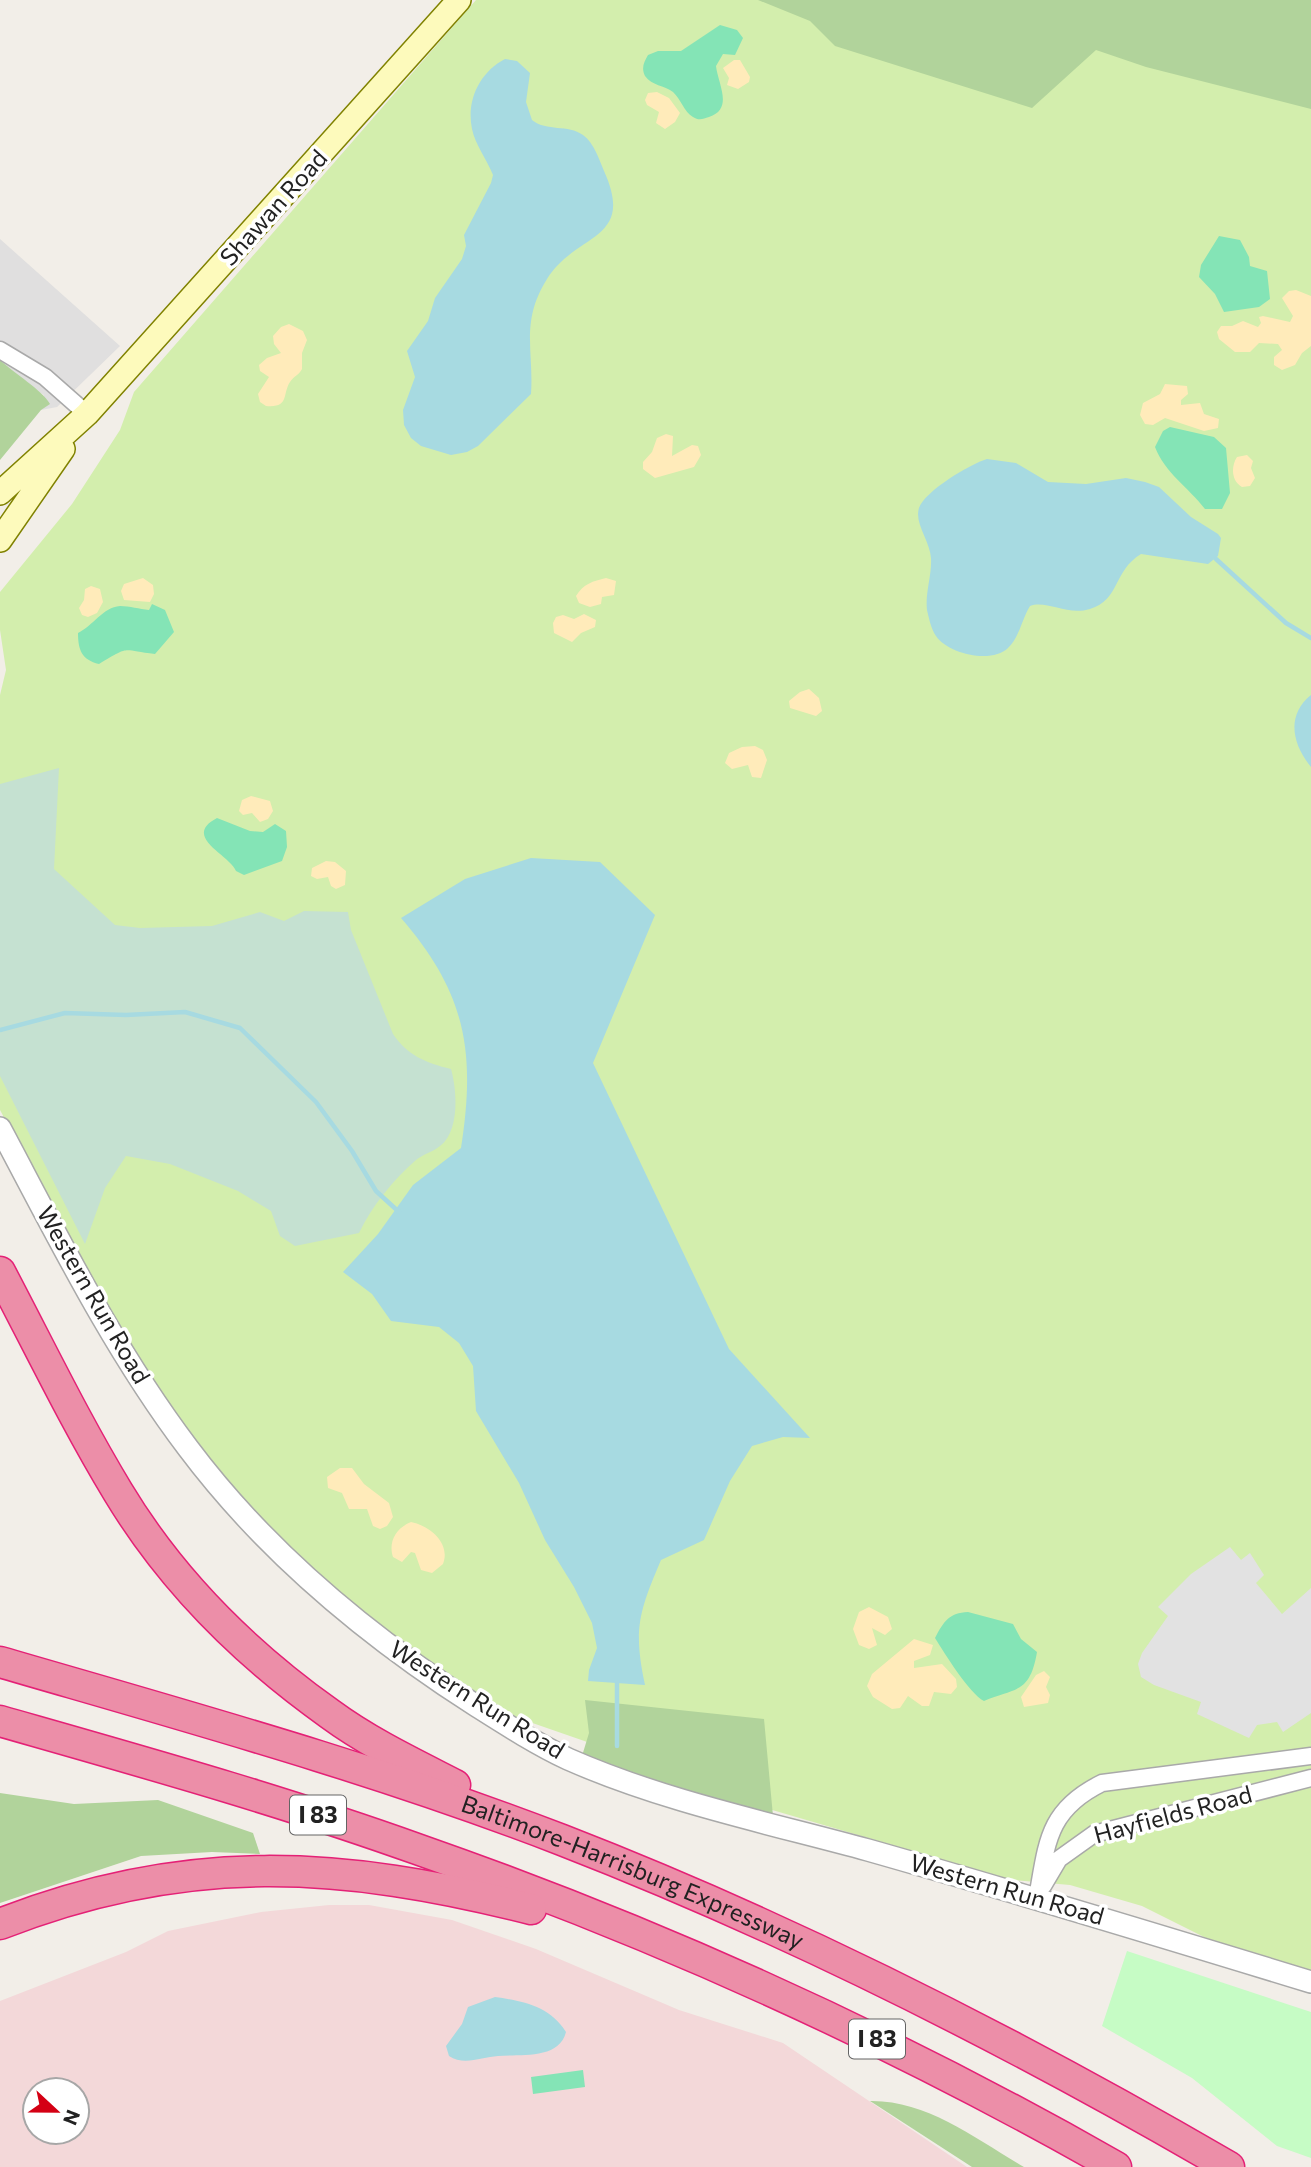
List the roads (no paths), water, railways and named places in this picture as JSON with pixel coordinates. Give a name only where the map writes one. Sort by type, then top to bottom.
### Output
[{"type":"highway","points":[[0,1272],[119,1493],[171,1566],[229,1631],[279,1676],[354,1730],[561,1839]]},
{"type":"highway","name":"Baltimore-Harrisburg Expressway","points":[[0,1662],[335,1760],[561,1839],[784,1932],[907,1991],[1045,2063],[1229,2167]]},
{"type":"highway","name":"I 83","points":[[0,1723],[74,1742],[330,1819],[629,1929],[881,2041],[1116,2167]]},
{"type":"highway","points":[[0,1924],[76,1897],[127,1885],[232,1871],[286,1870],[343,1872],[433,1886],[548,1913],[613,1937],[629,1929]]},
{"type":"main road","name":"Shawan Road","points":[[0,493],[87,414],[460,0]]},
{"type":"main road","name":"Shawan Road","points":[[0,540],[87,414]]},
{"type":"street","points":[[0,350],[45,377],[87,414]]},
{"type":"street","name":"Western Run Road","points":[[0,1128],[105,1325],[190,1451],[281,1553],[372,1634],[511,1728],[594,1769],[691,1800],[1037,1898],[1311,1982]]},
{"type":"street","name":"Hayfields Road","points":[[1037,1898],[1047,1844],[1055,1820],[1066,1805],[1084,1792],[1102,1783],[1311,1756]]},
{"type":"street","name":"Hayfields Road","points":[[1037,1898],[1059,1859],[1094,1834],[1311,1778]]},
{"type":"water","points":[[505,59],[517,61],[530,73],[526,102],[532,120],[544,126],[577,132],[590,142],[612,194],[613,211],[608,224],[598,234],[559,264],[539,295],[531,323],[531,394],[478,446],[467,452],[451,455],[421,446],[411,438],[404,425],[403,410],[415,377],[407,351],[428,321],[435,298],[462,259],[466,246],[464,235],[491,183],[493,175],[472,129],[471,108],[482,79]]},
{"type":"water","points":[[987,459],[1016,463],[1048,482],[1086,484],[1126,478],[1159,487],[1191,517],[1218,534],[1221,538],[1218,556],[1208,564],[1141,554],[1125,568],[1112,592],[1100,605],[1082,611],[1043,605],[1030,606],[1015,639],[1001,653],[970,655],[950,648],[934,633],[927,610],[931,558],[920,526],[919,508],[939,486],[970,466]]},
{"type":"water","points":[[1311,695],[1311,767],[1299,749],[1294,730],[1298,711]]},
{"type":"water","points":[[531,858],[600,862],[655,915],[593,1063],[729,1349],[810,1438],[783,1437],[752,1446],[730,1481],[704,1540],[661,1560],[640,1621],[639,1649],[645,1685],[588,1681],[597,1648],[592,1623],[545,1540],[519,1483],[476,1411],[473,1366],[459,1343],[439,1327],[391,1321],[372,1294],[343,1272],[378,1234],[413,1185],[461,1148],[467,1082],[461,1025],[453,998],[440,972],[401,918],[465,879]]},
{"type":"water","points":[[495,1997],[535,2006],[552,2016],[566,2032],[562,2041],[556,2047],[538,2054],[467,2061],[449,2056],[446,2046],[462,2024],[468,2007]]},
{"type":"waterway","points":[[1216,559],[1286,623],[1311,638]]},
{"type":"waterway","points":[[0,1030],[65,1013],[126,1015],[185,1012],[240,1028],[316,1102],[352,1151],[376,1191],[399,1212]]},
{"type":"waterway","points":[[617,1677],[617,1746]]}]
